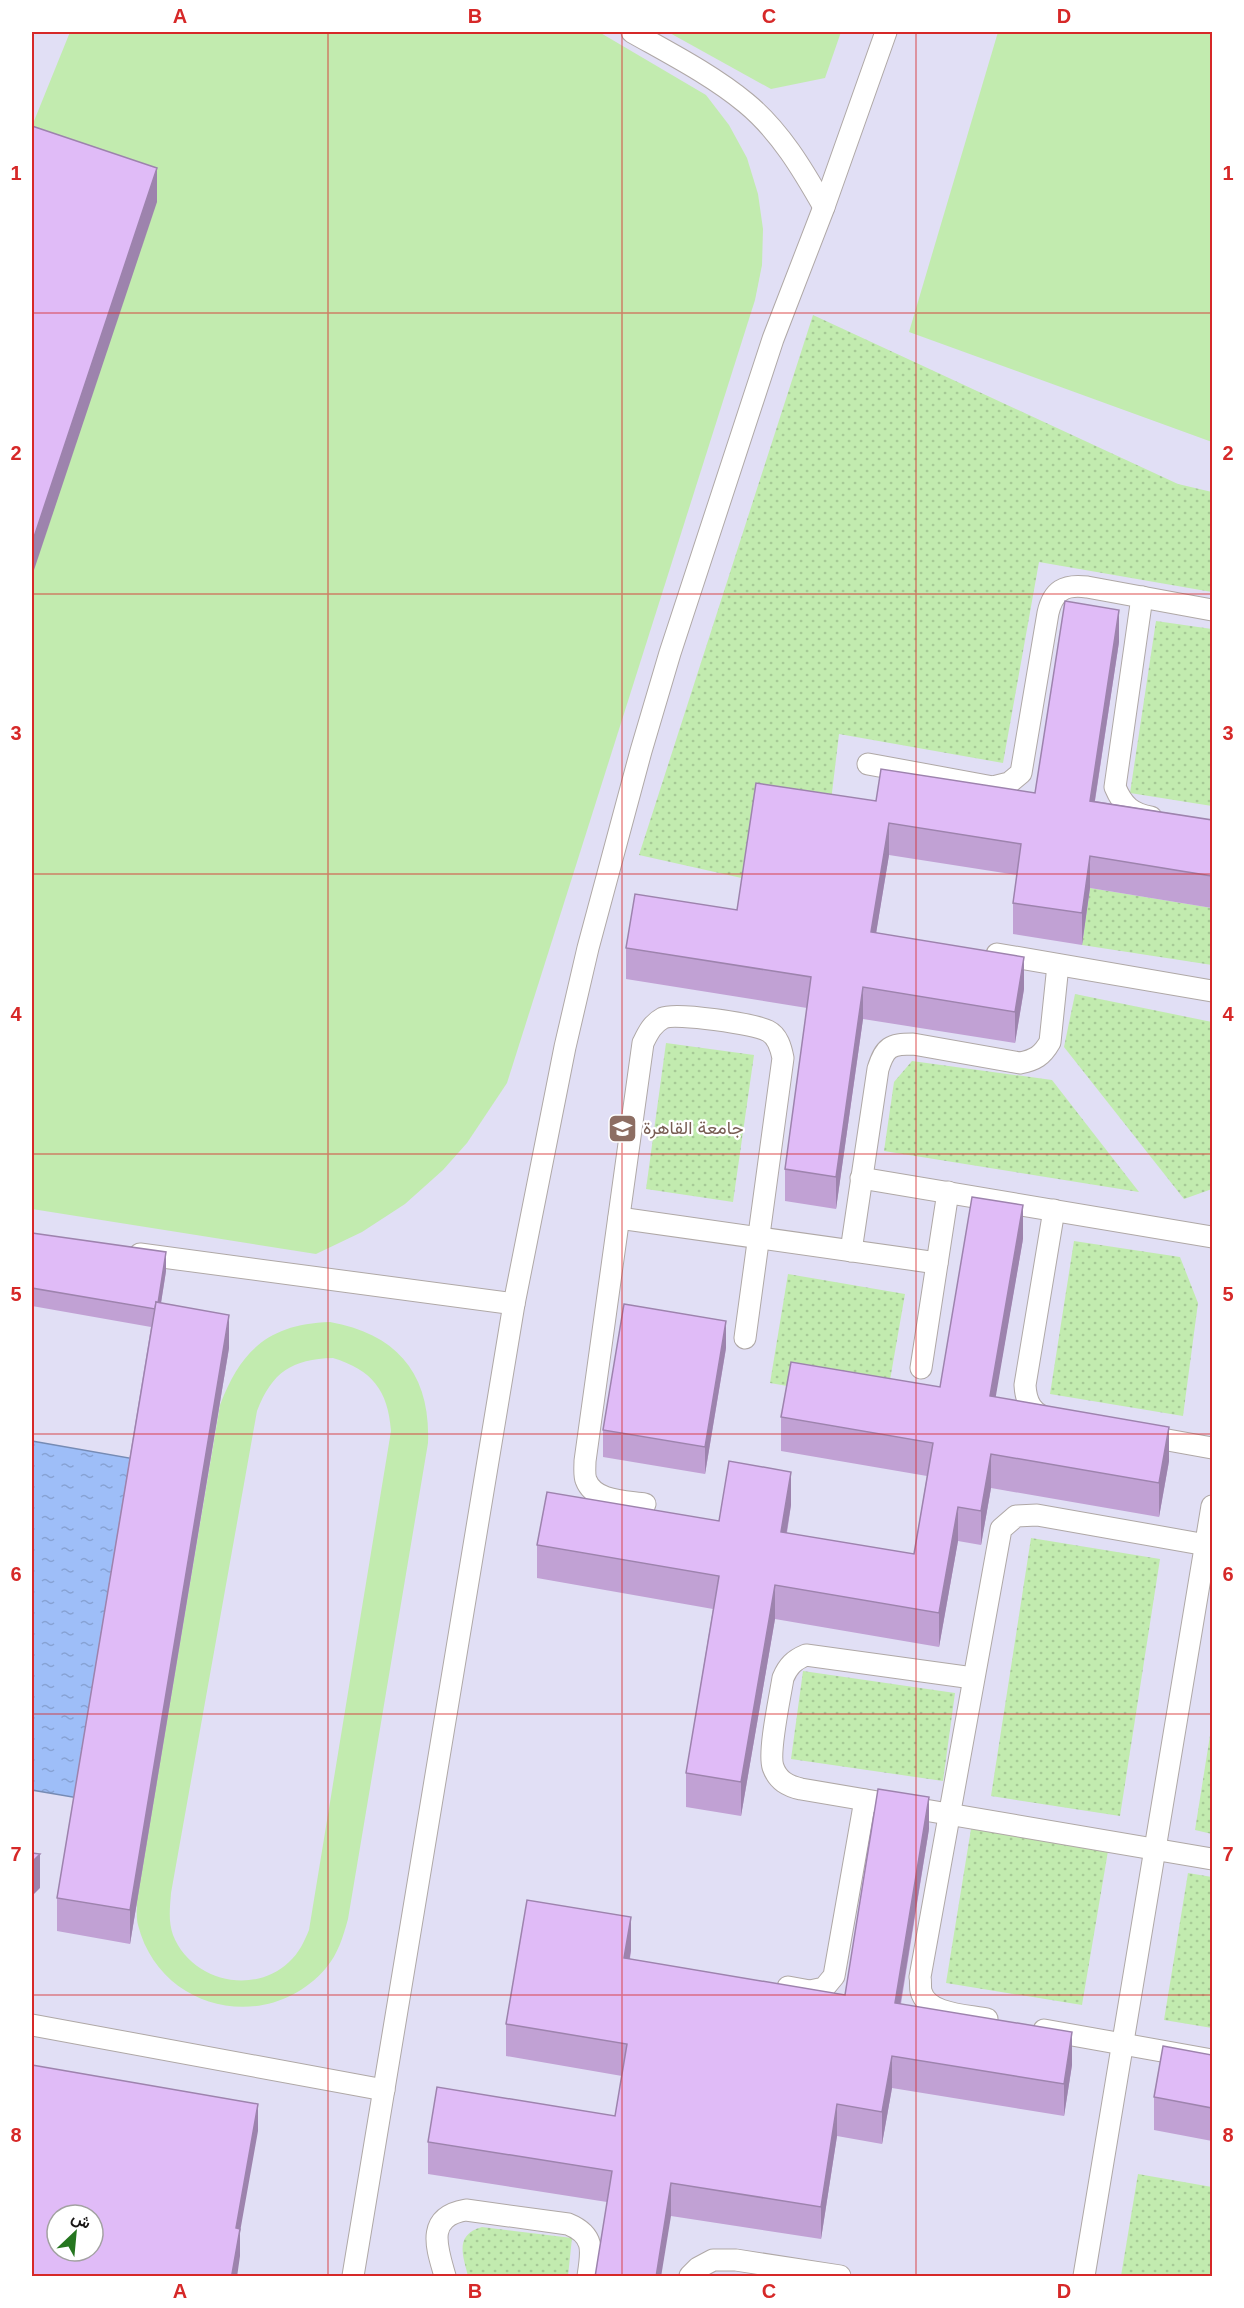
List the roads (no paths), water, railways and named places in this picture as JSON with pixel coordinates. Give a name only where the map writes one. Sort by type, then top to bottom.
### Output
[{"type":"lane","points":[[632,32],[721,85],[748,105],[771,128],[792,155],[824,207]]},
{"type":"lane","points":[[353,2277],[514,1304],[588,948],[670,653],[773,339],[824,207],[886,32]]},
{"type":"lane","points":[[868,764],[993,787],[1009,783],[1021,773],[1051,600],[1060,590],[1073,585],[1212,610]]},
{"type":"lane","points":[[1142,597],[1115,787],[1120,800],[1130,810],[1142,816],[1165,819]]},
{"type":"lane","points":[[977,951],[1212,991]]},
{"type":"lane","points":[[851,1251],[878,1069],[883,1053],[896,1044],[913,1044],[1020,1063],[1034,1060],[1044,1053],[1050,1042],[1058,965]]},
{"type":"lane","points":[[645,1504],[609,1499],[593,1491],[586,1479],[585,1461],[643,1043],[650,1028],[663,1018],[680,1015],[755,1027],[770,1032],[780,1043],[783,1058],[745,1338]]},
{"type":"lane","points":[[861,1178],[1212,1237]]},
{"type":"lane","points":[[921,1368],[948,1192]]},
{"type":"lane","points":[[1054,1210],[1025,1385],[1026,1400],[1034,1412],[1047,1419],[1071,1423]]},
{"type":"lane","points":[[619,1218],[937,1263]]},
{"type":"lane","points":[[126,1252],[514,1304]]},
{"type":"lane","points":[[1118,1431],[1212,1448]]},
{"type":"lane","points":[[1084,2277],[1209,1546],[1212,1506]]},
{"type":"lane","points":[[1209,1546],[1037,1515],[1016,1516],[1001,1529],[920,1977],[921,1992],[929,2004],[942,2010],[1212,2060]]},
{"type":"lane","points":[[973,1678],[806,1654],[787,1668],[783,1678],[772,1766],[778,1778],[789,1786],[1212,1859]]},
{"type":"lane","points":[[765,1983],[810,1991],[824,1988],[834,1976],[865,1800]]},
{"type":"lane","points":[[32,2025],[384,2090]]},
{"type":"lane","points":[[445,2277],[437,2248],[436,2237],[439,2226],[446,2217],[466,2210],[577,2227],[589,2242],[591,2251],[588,2277]]},
{"type":"lane","points":[[690,2277],[698,2268],[718,2268],[736,2260],[840,2277]]},
{"type":"water","points":[[32,1441],[135,1459],[78,1798],[32,1790]]},
{"type":"place","name":"جامعة القاهرة","points":[[622,1128]]}]
